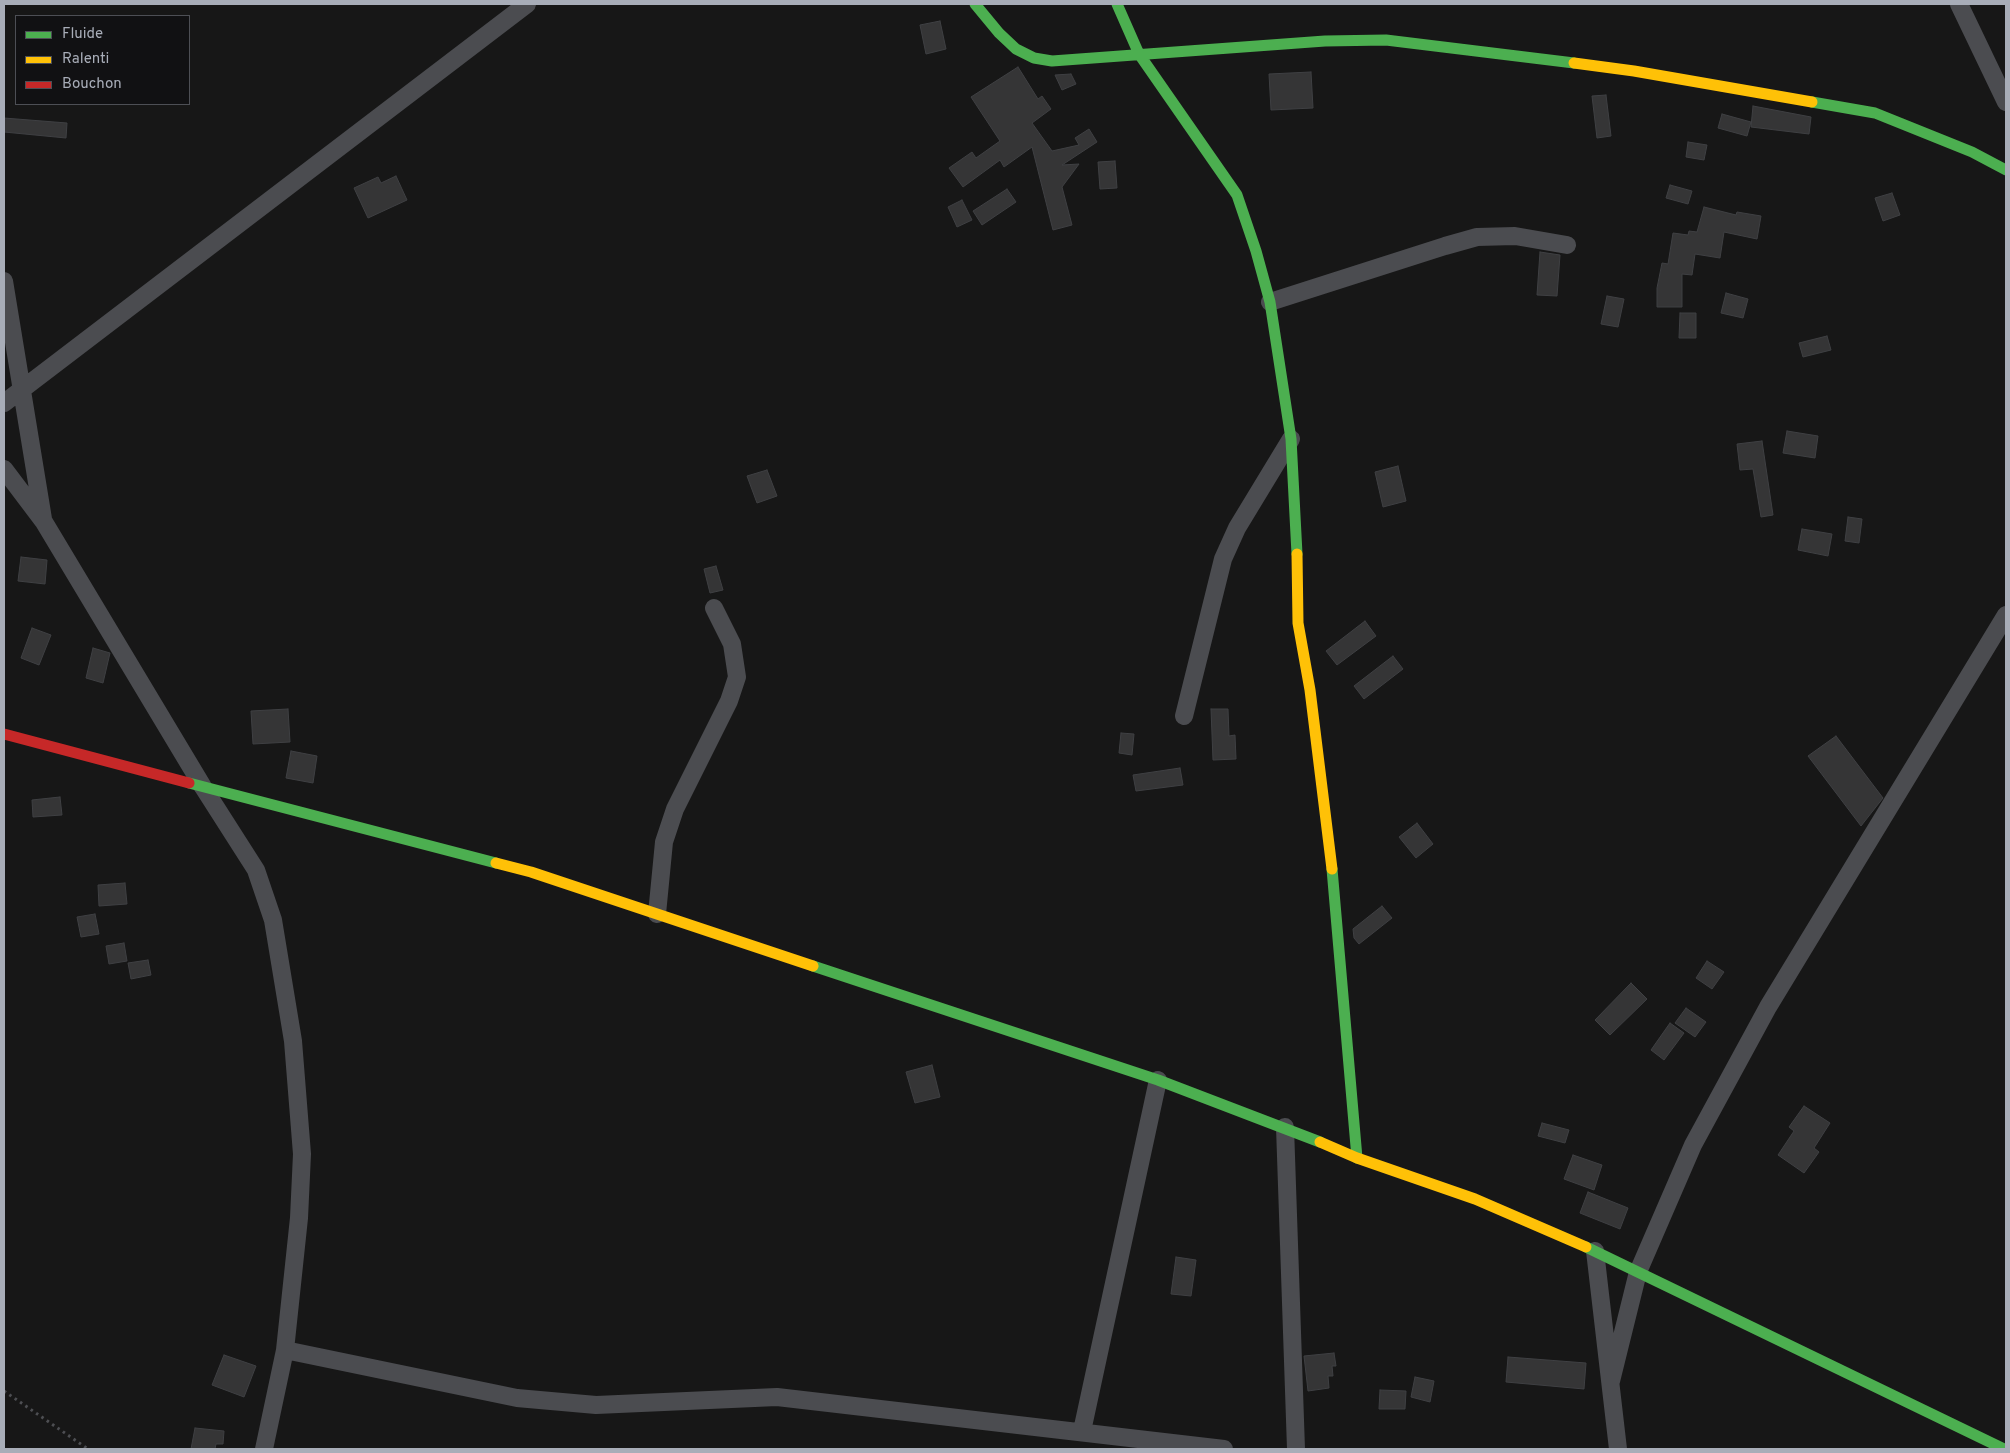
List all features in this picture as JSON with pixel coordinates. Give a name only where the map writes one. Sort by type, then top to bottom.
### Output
[{"type":"street","points":[[4,403],[527,4]]},
{"type":"street","points":[[975,4],[999,33],[1016,49],[1034,58],[1052,60],[1325,41],[1386,40],[1634,71],[1875,114],[1972,152],[2006,170]]},
{"type":"street","points":[[1117,4],[1139,54],[1237,196],[1256,251],[1270,302],[1291,439],[1296,526],[1298,624],[1310,690],[1338,923],[1357,1158]]},
{"type":"street","points":[[1959,4],[2006,102]]},
{"type":"street","points":[[1270,302],[1477,237],[1515,236],[1567,245]]},
{"type":"street","points":[[4,281],[44,522]]},
{"type":"street","points":[[1184,716],[1223,560],[1237,528],[1291,439]]},
{"type":"street","points":[[4,469],[44,522],[203,787],[256,870],[273,920],[294,1042],[302,1154],[299,1218],[285,1350],[264,1449]]},
{"type":"street","points":[[657,914],[664,842],[676,809],[729,701],[737,677],[732,644],[714,608]]},
{"type":"street","points":[[1611,1381],[1638,1272],[1693,1145],[1768,1007],[2006,616]]},
{"type":"street","points":[[4,734],[531,872],[1158,1080],[1285,1127],[1357,1158],[1475,1199],[1595,1251],[2004,1449]]},
{"type":"street","points":[[1082,1432],[1158,1080]]},
{"type":"street","points":[[1285,1127],[1296,1449]]},
{"type":"street","points":[[1595,1251],[1618,1449]]},
{"type":"street","points":[[285,1350],[516,1398],[596,1405],[777,1397],[1224,1449]]},
{"type":"path","points":[[4,1391],[88,1449]]},
{"type":"building","points":[[940,21],[946,49],[926,54],[920,25]]},
{"type":"building","points":[[1018,67],[1038,99],[1042,96],[1051,109],[1032,123],[1052,151],[1079,145],[1075,138],[1089,129],[1097,142],[1062,165],[1079,164],[1062,187],[1072,225],[1053,230],[1032,147],[1004,167],[1000,160],[963,187],[949,168],[972,152],[976,158],[1000,141],[971,97]]},
{"type":"building","points":[[1311,72],[1313,108],[1271,110],[1269,74]]},
{"type":"building","points":[[1071,74],[1076,84],[1062,90],[1055,75]]},
{"type":"building","points":[[1606,95],[1611,136],[1597,138],[1592,96]]},
{"type":"building","points":[[1753,106],[1811,117],[1809,134],[1751,127]]},
{"type":"building","points":[[1722,114],[1751,122],[1747,136],[1718,128]]},
{"type":"building","points":[[4,118],[67,123],[66,138],[4,132]]},
{"type":"building","points":[[1688,142],[1707,145],[1704,160],[1686,157]]},
{"type":"building","points":[[1115,161],[1117,188],[1100,189],[1098,162]]},
{"type":"building","points":[[396,176],[407,200],[368,218],[354,188],[378,177],[381,183]]},
{"type":"building","points":[[1670,185],[1692,191],[1688,204],[1666,198]]},
{"type":"building","points":[[1007,189],[1016,202],[982,225],[973,211]]},
{"type":"building","points":[[1892,193],[1900,215],[1883,221],[1875,198]]},
{"type":"building","points":[[962,200],[972,220],[957,227],[948,207]]},
{"type":"building","points":[[1704,207],[1736,215],[1737,212],[1761,216],[1757,239],[1724,232],[1720,258],[1695,254],[1692,275],[1682,274],[1682,307],[1657,307],[1657,288],[1662,263],[1668,264],[1673,233],[1688,235],[1689,231],[1697,232]]},
{"type":"building","points":[[1540,252],[1560,255],[1557,296],[1537,295]]},
{"type":"building","points":[[1726,293],[1748,299],[1743,318],[1721,313]]},
{"type":"building","points":[[1607,296],[1624,299],[1618,327],[1601,324]]},
{"type":"building","points":[[1680,313],[1696,313],[1696,338],[1679,338]]},
{"type":"building","points":[[1827,336],[1831,350],[1803,357],[1799,343]]},
{"type":"building","points":[[1787,431],[1818,436],[1815,458],[1783,453]]},
{"type":"building","points":[[1762,441],[1773,515],[1761,517],[1753,469],[1740,470],[1737,444]]},
{"type":"building","points":[[1398,466],[1406,501],[1383,507],[1375,472]]},
{"type":"building","points":[[767,470],[777,496],[757,503],[747,476]]},
{"type":"building","points":[[1848,517],[1862,519],[1859,543],[1845,541]]},
{"type":"building","points":[[1802,529],[1832,534],[1828,556],[1798,550]]},
{"type":"building","points":[[21,557],[47,560],[45,584],[18,581]]},
{"type":"building","points":[[716,566],[723,590],[710,593],[704,569]]},
{"type":"building","points":[[1365,621],[1376,636],[1337,665],[1326,651]]},
{"type":"building","points":[[32,628],[51,635],[39,665],[21,658]]},
{"type":"building","points":[[93,648],[110,653],[103,683],[86,678]]},
{"type":"building","points":[[1393,656],[1403,669],[1364,699],[1354,686]]},
{"type":"building","points":[[288,709],[290,742],[253,744],[251,711]]},
{"type":"building","points":[[1211,709],[1228,709],[1229,736],[1235,735],[1236,759],[1213,760]]},
{"type":"building","points":[[1121,733],[1134,734],[1132,755],[1119,753]]},
{"type":"building","points":[[1836,736],[1883,798],[1861,826],[1808,756]]},
{"type":"building","points":[[291,751],[317,756],[313,783],[286,778]]},
{"type":"building","points":[[1180,768],[1183,785],[1136,791],[1133,775]]},
{"type":"building","points":[[60,797],[62,815],[33,817],[32,800]]},
{"type":"building","points":[[1417,823],[1433,844],[1416,858],[1399,837]]},
{"type":"building","points":[[125,883],[127,904],[99,906],[98,885]]},
{"type":"building","points":[[1382,906],[1392,918],[1359,944],[1354,938],[1353,929]]},
{"type":"building","points":[[95,914],[99,934],[81,937],[77,917]]},
{"type":"building","points":[[124,943],[127,961],[109,964],[106,946]]},
{"type":"building","points":[[148,960],[151,975],[131,979],[128,963]]},
{"type":"building","points":[[1707,961],[1724,972],[1712,989],[1696,978]]},
{"type":"building","points":[[1631,983],[1647,999],[1610,1035],[1595,1020]]},
{"type":"building","points":[[1686,1008],[1706,1022],[1695,1037],[1675,1023]]},
{"type":"building","points":[[1670,1023],[1684,1033],[1664,1060],[1651,1050]]},
{"type":"building","points":[[932,1065],[940,1097],[915,1103],[906,1072]]},
{"type":"building","points":[[1804,1106],[1830,1123],[1814,1148],[1819,1152],[1804,1173],[1778,1155],[1794,1131],[1789,1127]]},
{"type":"building","points":[[1542,1123],[1569,1130],[1565,1143],[1538,1136]]},
{"type":"building","points":[[1573,1155],[1602,1165],[1594,1190],[1564,1179]]},
{"type":"building","points":[[1588,1192],[1628,1208],[1620,1229],[1580,1213]]},
{"type":"building","points":[[1176,1257],[1196,1260],[1191,1296],[1171,1294]]},
{"type":"building","points":[[1334,1353],[1336,1366],[1332,1366],[1333,1376],[1328,1376],[1329,1388],[1308,1391],[1304,1356]]},
{"type":"building","points":[[224,1355],[256,1366],[244,1397],[212,1385]]},
{"type":"building","points":[[1508,1357],[1586,1363],[1584,1389],[1506,1382]]},
{"type":"building","points":[[1415,1377],[1434,1381],[1430,1402],[1411,1397]]},
{"type":"building","points":[[1380,1390],[1406,1391],[1405,1409],[1379,1409]]},
{"type":"building","points":[[195,1428],[224,1431],[223,1444],[216,1444],[215,1449],[191,1449]]},
{"type":"traffic: fast","points":[[975,4],[999,33],[1016,49],[1034,58],[1052,61],[1325,41],[1386,40],[1574,63]]},
{"type":"traffic: fast","points":[[1117,4],[1139,54],[1237,195],[1256,251],[1270,302],[1291,439],[1297,554]]},
{"type":"traffic: fast","points":[[1812,102],[1875,113],[1972,152],[2006,170]]},
{"type":"traffic: fast","points":[[189,783],[496,863]]},
{"type":"traffic: fast","points":[[1332,869],[1357,1158]]},
{"type":"traffic: fast","points":[[813,966],[1158,1080],[1320,1142]]},
{"type":"traffic: fast","points":[[1586,1247],[2004,1449]]},
{"type":"traffic: slow","points":[[1574,63],[1634,71],[1812,102]]},
{"type":"traffic: slow","points":[[1297,554],[1298,623],[1310,690],[1332,869]]},
{"type":"traffic: slow","points":[[496,863],[531,872],[813,966]]},
{"type":"traffic: slow","points":[[1320,1142],[1357,1158],[1475,1199],[1586,1247]]},
{"type":"traffic: jam","points":[[4,734],[189,783]]}]
